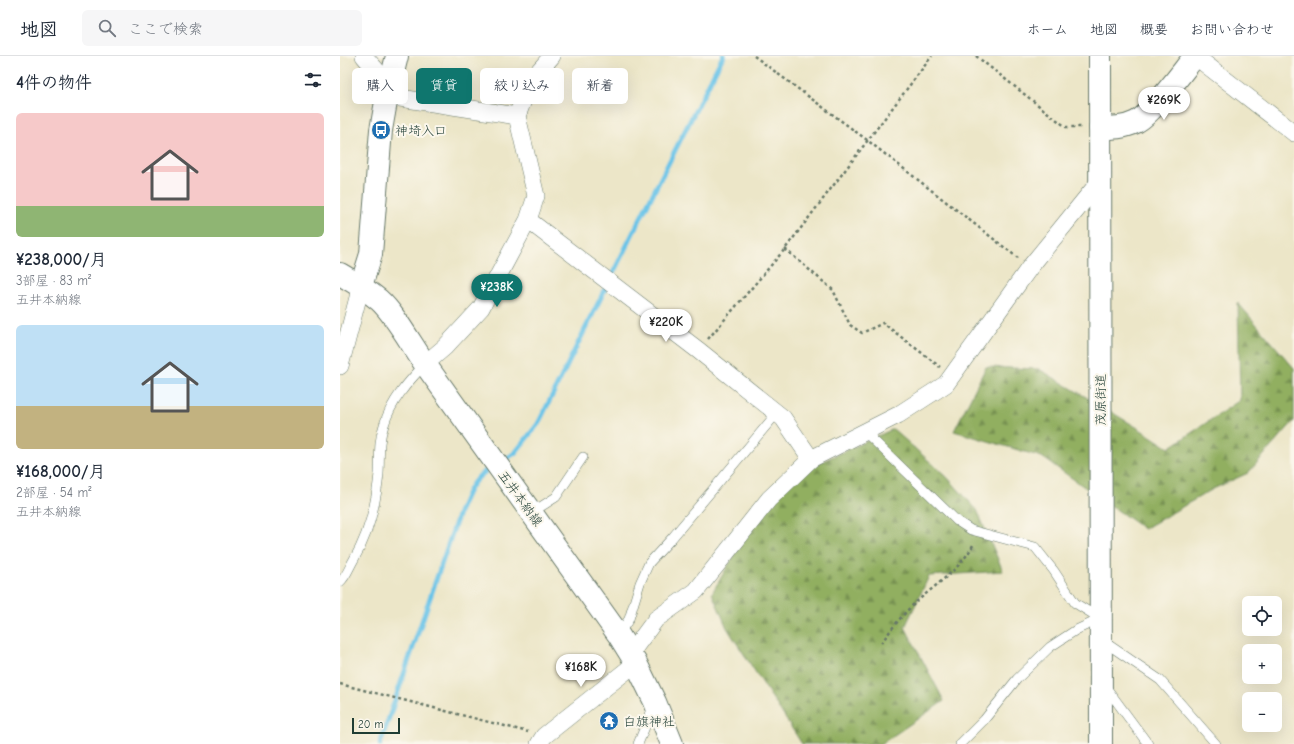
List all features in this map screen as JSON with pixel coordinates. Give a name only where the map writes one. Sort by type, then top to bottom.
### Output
[{"type":"main road","points":[[394,68],[397,56]]},
{"type":"main road","name":"茂原街道","points":[[1100,56],[1101,744]]},
{"type":"main road","points":[[1100,128],[1122,127],[1137,122],[1151,110],[1195,56]]},
{"type":"main road","points":[[361,286],[370,254],[381,130],[386,104]]},
{"type":"main road","name":"五井本納線","points":[[340,274],[361,286],[380,301],[395,320],[618,634],[633,659],[655,702],[672,744]]},
{"type":"street","points":[[364,56],[372,68]]},
{"type":"street","points":[[425,364],[445,347],[481,308],[528,220],[536,196],[517,116],[531,80],[552,56]]},
{"type":"street","points":[[1195,56],[1294,133]]},
{"type":"street","points":[[408,95],[517,116]]},
{"type":"street","points":[[541,740],[633,659],[656,619],[696,591],[769,499],[811,459],[898,415],[946,384],[1030,267],[1100,181]]},
{"type":"street","points":[[528,220],[698,350],[783,418],[811,459]]},
{"type":"street","points":[[340,366],[361,286]]},
{"type":"lane","points":[[340,582],[362,545],[374,510],[379,473],[379,443],[390,408],[400,392],[425,364]]},
{"type":"lane","points":[[618,634],[629,619],[640,583],[649,563],[777,414]]},
{"type":"lane","points":[[864,431],[957,521],[971,530],[1035,547],[1054,571],[1075,603],[1101,629],[1160,680],[1216,744]]},
{"type":"lane","points":[[531,513],[556,497],[583,457]]},
{"type":"lane","points":[[960,744],[984,720],[1017,679],[1050,647],[1076,630],[1101,629]]},
{"type":"lane","points":[[1100,680],[1148,744]]},
{"type":"lane","points":[[638,744],[655,702]]},
{"type":"path","points":[[754,56],[867,140],[1030,267]]},
{"type":"path","points":[[698,350],[785,249],[932,56]]},
{"type":"path","points":[[976,56],[1066,127],[1100,128]]},
{"type":"path","points":[[785,249],[833,290],[850,325],[862,333],[883,323],[952,376]]},
{"type":"path","points":[[881,643],[896,623],[913,605],[956,568],[972,546],[979,532]]},
{"type":"path","points":[[340,684],[541,740]]},
{"type":"green space","points":[[1238,303],[1294,368],[1294,421],[1248,473],[1213,489],[1144,529],[1042,457],[954,431],[986,367],[1039,369],[1169,448],[1240,400]]},
{"type":"green space","points":[[893,429],[946,476],[977,510],[1003,571],[929,576],[905,627],[944,701],[881,744],[802,744],[727,628],[712,593],[777,482]]},
{"type":"waterway","points":[[501,462],[515,453],[538,424],[723,56]]},
{"type":"waterway","points":[[380,744],[460,510],[475,480],[492,467]]},
{"type":"place","name":"神埼入口","points":[[381,130]]},
{"type":"place","name":"白旗神社","points":[[609,721]]}]
